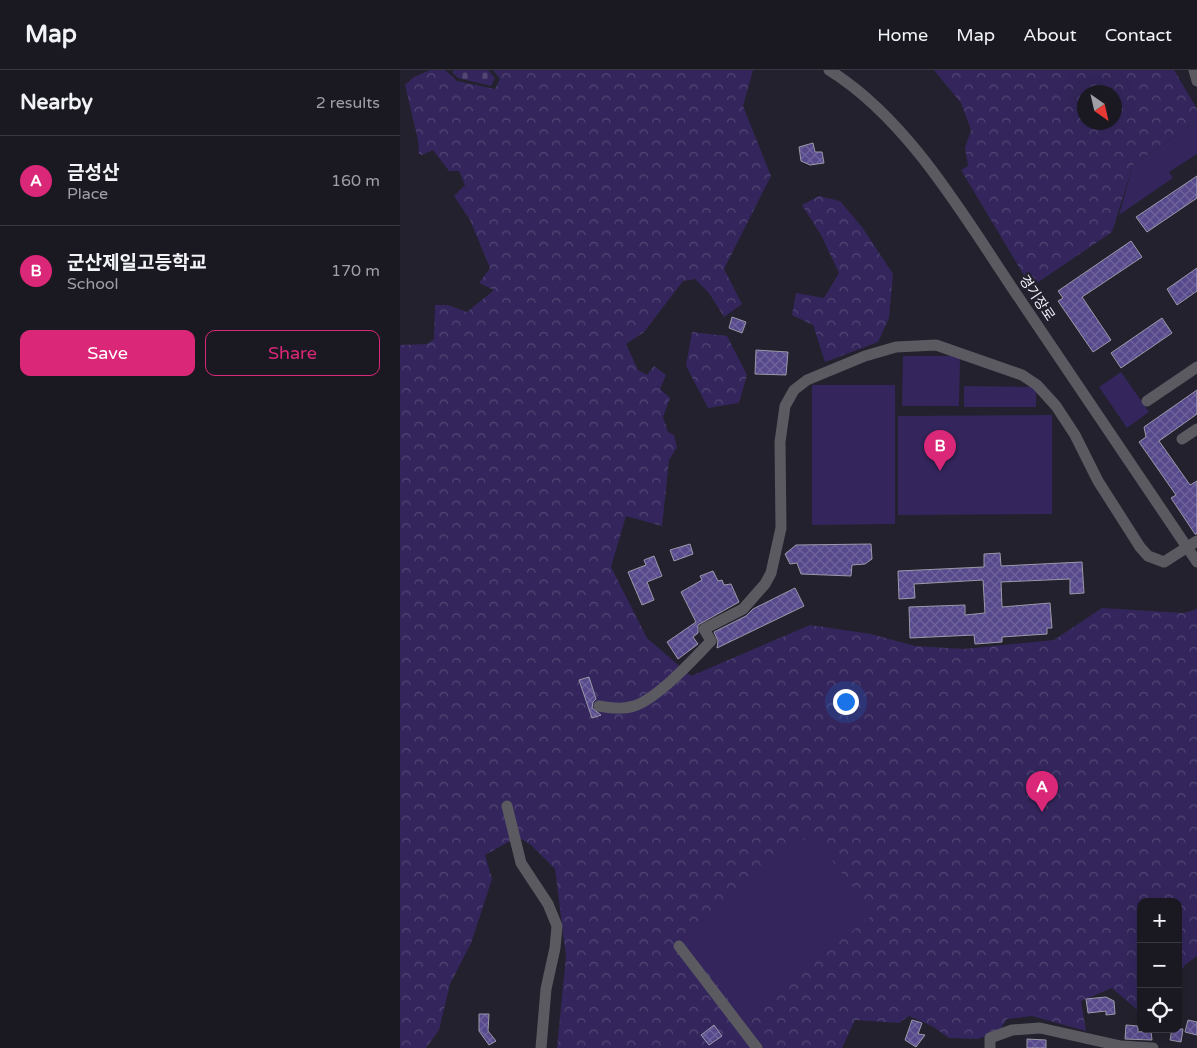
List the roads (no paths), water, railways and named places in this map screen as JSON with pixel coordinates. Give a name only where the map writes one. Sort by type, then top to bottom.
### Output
[{"type":"street","points":[[1194,70],[1197,81]]},
{"type":"street","name":"경기장로","points":[[836,72],[898,127],[952,200],[1192,544],[1197,562]]},
{"type":"street","points":[[599,706],[616,708],[635,706],[658,692],[711,641],[704,629],[743,609],[765,584],[771,573],[781,528],[780,442],[785,406],[794,390],[815,377],[865,356],[896,347],[936,344],[1022,375],[1037,385],[1056,406],[1118,515],[1148,556],[1164,562],[1192,544]]},
{"type":"street","points":[[1147,401],[1197,367]]},
{"type":"street","points":[[1182,439],[1197,429]]},
{"type":"street","points":[[507,806],[521,863],[548,904],[557,926],[555,948],[546,989],[541,1048]]},
{"type":"street","points":[[679,946],[757,1048]]},
{"type":"street","points":[[990,1048],[990,1038],[1012,1030],[1040,1028],[1121,1046],[1153,1048]]},
{"type":"place","name":"군산제일고등학교","points":[[940,471]]},
{"type":"place","name":"금성산","points":[[1042,812]]}]
